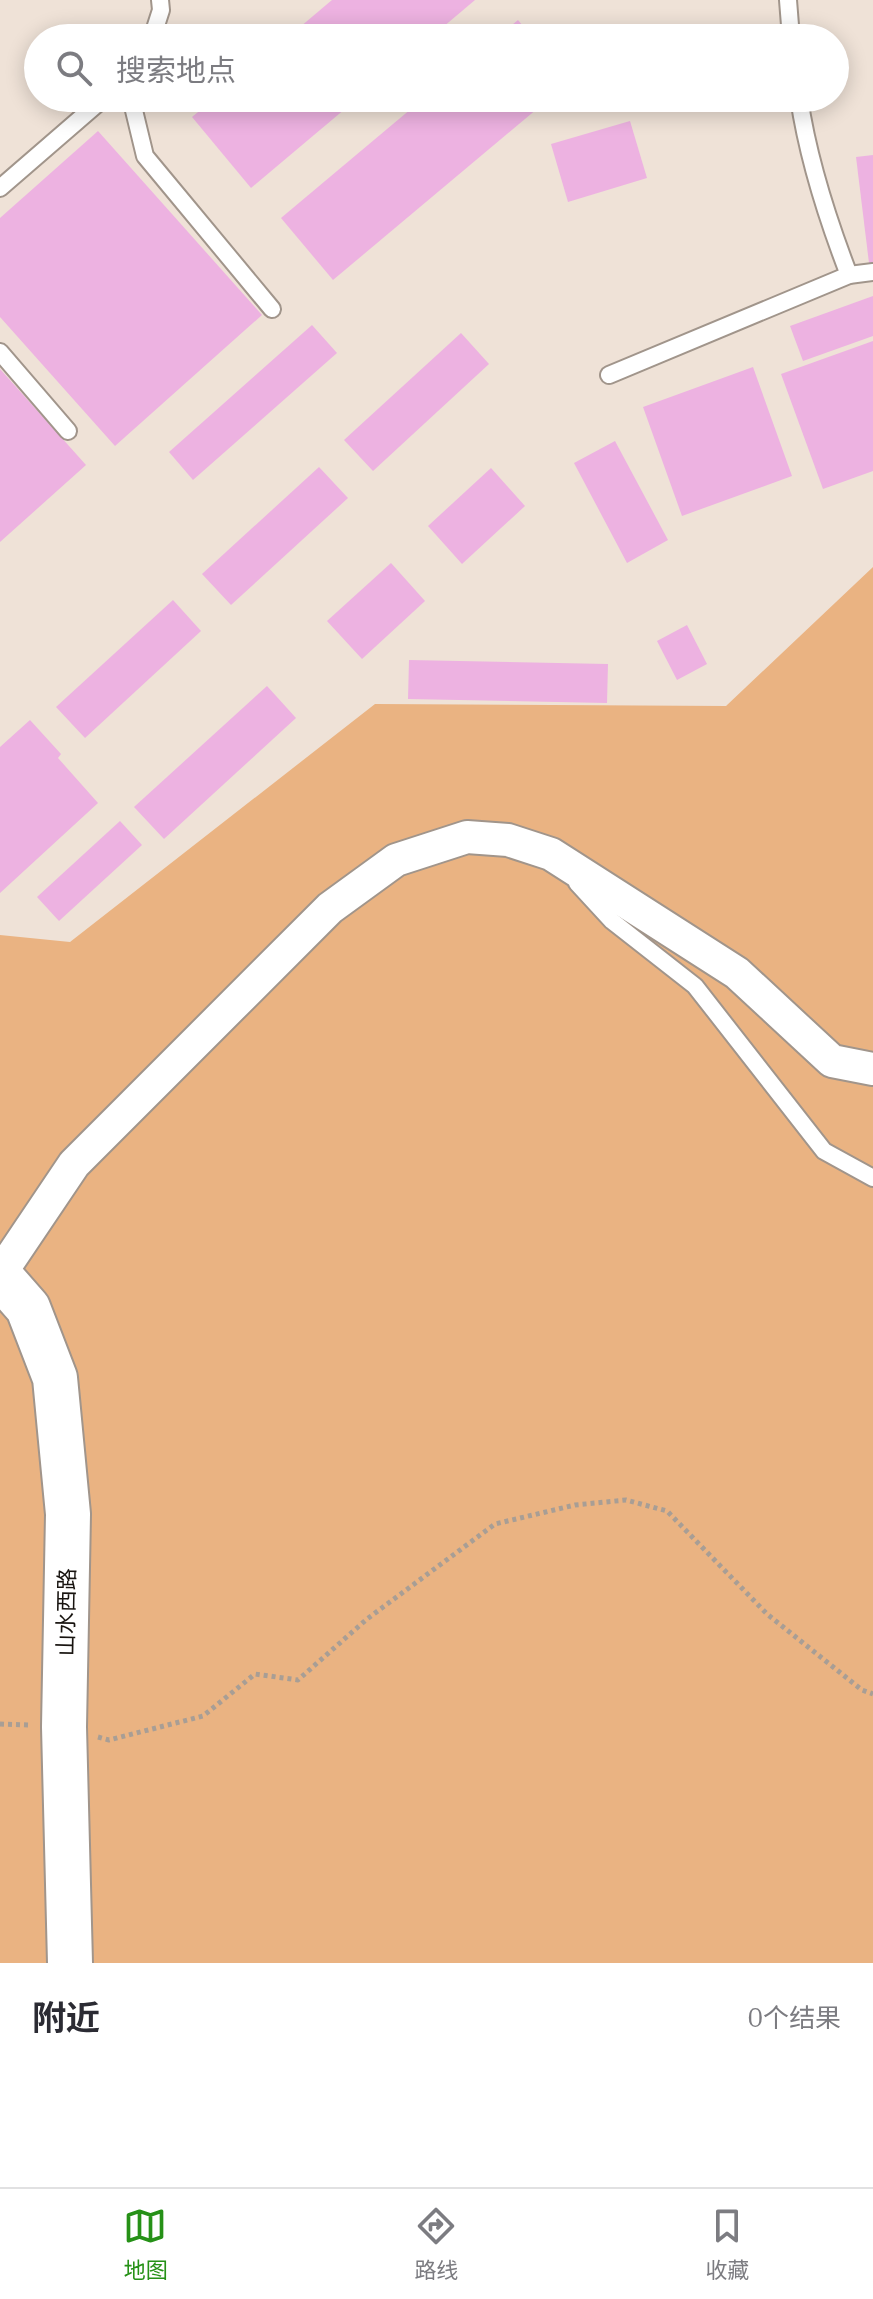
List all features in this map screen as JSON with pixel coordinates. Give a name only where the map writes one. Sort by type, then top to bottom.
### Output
[{"type":"street","points":[[0,1275],[74,1164],[330,908],[396,860],[467,837],[508,840],[551,854],[737,973],[832,1061],[873,1069]]},
{"type":"street","name":"山水西路","points":[[0,1275],[28,1308],[55,1378],[68,1514],[64,1727],[70,1963]]},
{"type":"lane","points":[[156,24],[161,10],[160,0]]},
{"type":"lane","points":[[788,0],[790,24]]},
{"type":"lane","points":[[0,188],[88,112]]},
{"type":"lane","points":[[134,112],[145,156],[272,309]]},
{"type":"lane","points":[[801,112],[827,217],[849,275]]},
{"type":"lane","points":[[609,375],[849,275],[873,272]]},
{"type":"lane","points":[[0,352],[68,431]]},
{"type":"lane","points":[[551,854],[612,921],[695,986],[824,1151],[873,1178]]},
{"type":"path","points":[[0,1724],[64,1727],[109,1740],[203,1716],[255,1674],[298,1680],[367,1619],[495,1524],[575,1505],[626,1500],[667,1511],[767,1614],[862,1690],[873,1694]]},
{"type":"shaded area","points":[[873,567],[873,1963],[0,1963],[0,935],[70,942],[375,704],[726,706]]},
{"type":"building","points":[[332,0],[475,0],[447,24],[304,24]]},
{"type":"building","points":[[198,112],[341,112],[251,188],[192,117]]},
{"type":"building","points":[[407,112],[533,112],[333,280],[281,218]]},
{"type":"building","points":[[630,121],[647,178],[568,202],[551,144]]},
{"type":"building","points":[[98,131],[262,315],[115,446],[0,317],[0,218]]},
{"type":"building","points":[[873,155],[873,263],[869,263],[856,157]]},
{"type":"building","points":[[873,296],[873,336],[803,361],[790,326]]},
{"type":"building","points":[[312,325],[337,353],[193,480],[169,452]]},
{"type":"building","points":[[461,333],[489,364],[373,471],[344,440]]},
{"type":"building","points":[[873,341],[873,471],[823,489],[781,374]]},
{"type":"building","points":[[753,367],[792,476],[682,516],[643,407]]},
{"type":"building","points":[[0,369],[86,465],[0,542]]},
{"type":"building","points":[[615,441],[668,540],[627,563],[574,463]]},
{"type":"building","points":[[319,467],[348,498],[231,605],[202,574]]},
{"type":"building","points":[[491,468],[525,506],[462,564],[428,526]]},
{"type":"building","points":[[391,563],[425,601],[362,659],[327,621]]},
{"type":"building","points":[[173,600],[201,631],[85,738],[56,707]]},
{"type":"building","points":[[687,625],[707,664],[677,680],[657,641]]},
{"type":"building","points":[[409,660],[608,664],[607,703],[408,699]]},
{"type":"building","points":[[267,686],[296,718],[164,839],[134,807]]},
{"type":"building","points":[[30,720],[61,754],[58,758],[98,803],[0,893],[0,747]]},
{"type":"building","points":[[120,821],[142,845],[59,921],[37,897]]}]
